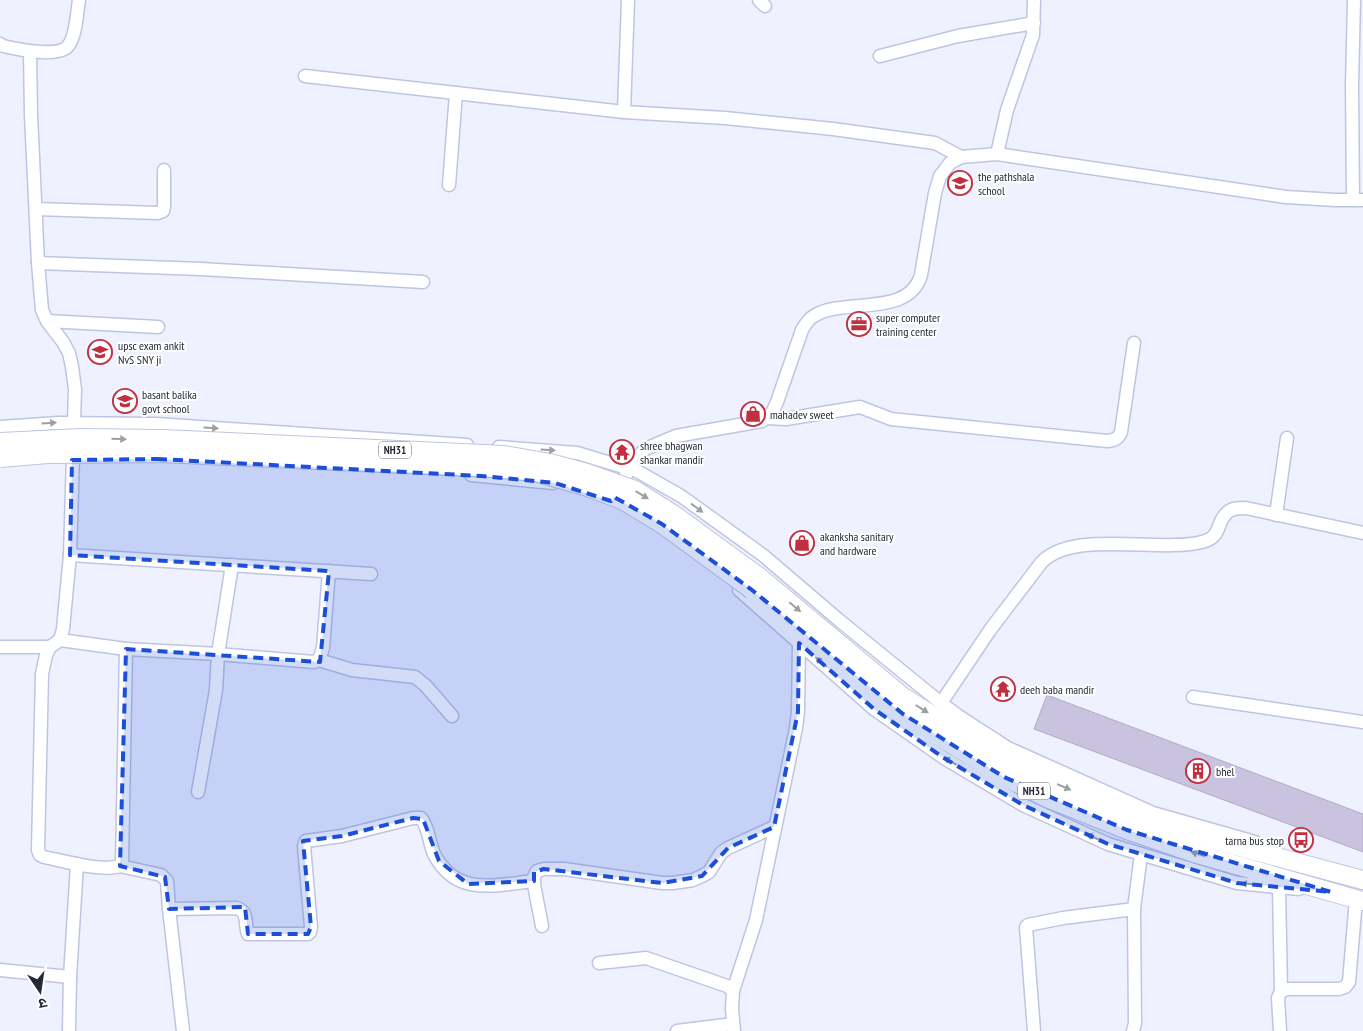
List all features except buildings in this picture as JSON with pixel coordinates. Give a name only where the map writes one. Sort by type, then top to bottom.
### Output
[{"type":"highway","name":"NH31","points":[[0,442],[82,438],[163,439],[504,455],[550,463],[587,473],[635,490],[673,514],[755,583],[903,697],[1006,759],[1059,785],[1118,809],[1186,833],[1363,880]]},
{"type":"highway","name":"NH31","points":[[0,458],[48,454],[161,453],[492,468],[535,472],[585,486],[622,500],[755,583],[858,680],[902,714],[1004,776],[1049,798],[1127,830],[1194,853],[1359,900]]},
{"type":"street","points":[[0,44],[30,52],[62,50],[68,47],[72,39],[79,0]]},
{"type":"street","points":[[624,112],[628,0]]},
{"type":"street","points":[[997,154],[1007,110],[1030,46],[1034,23],[1034,0]]},
{"type":"street","points":[[767,418],[777,402],[806,322],[814,316],[831,310],[899,299],[912,292],[918,284],[935,193],[940,176],[950,163],[961,157],[997,154],[1286,197],[1358,200],[1352,86],[1354,0]]},
{"type":"street","points":[[880,56],[958,36],[1034,23]]},
{"type":"street","points":[[30,52],[31,115],[42,310],[47,321],[63,342],[72,367],[74,389],[70,555],[63,628],[43,665],[42,674],[38,850],[44,858],[111,868],[120,866],[161,875],[165,878],[168,888],[183,1031]]},
{"type":"street","points":[[306,76],[624,112],[725,118],[833,129],[935,143],[961,157]]},
{"type":"street","points":[[450,185],[456,93]]},
{"type":"street","points":[[36,209],[163,211],[164,170]]},
{"type":"street","points":[[38,263],[202,268],[423,282]]},
{"type":"street","points":[[47,321],[158,327]]},
{"type":"street","points":[[611,501],[630,468],[644,449],[676,436],[750,423],[767,418],[786,419],[860,407],[891,418],[1107,441],[1116,440],[1121,432],[1134,343]]},
{"type":"street","points":[[0,427],[58,423],[156,424],[577,452],[630,468],[680,496],[764,556],[840,621],[960,717],[1008,748],[1153,813],[1279,849],[1338,873]]},
{"type":"street","points":[[1276,515],[1287,438]]},
{"type":"street","points":[[0,465],[72,460],[157,459],[481,476],[555,484],[611,501],[658,528],[724,577],[874,709],[944,758],[1023,805],[1108,844],[1237,883],[1331,892]]},
{"type":"street","points":[[941,702],[969,660],[1041,563],[1055,552],[1080,546],[1185,545],[1211,539],[1216,535],[1224,516],[1233,509],[1246,508],[1363,532]]},
{"type":"street","points":[[70,555],[371,574]]},
{"type":"street","points":[[198,792],[216,690],[218,654],[232,565]]},
{"type":"street","points":[[319,660],[322,648],[329,571]]},
{"type":"street","points":[[0,647],[55,643],[306,662],[319,660],[352,670],[415,676],[452,716]]},
{"type":"street","points":[[677,1031],[733,1027],[733,991],[756,920],[798,712],[799,643]]},
{"type":"street","points":[[120,866],[123,857],[126,649]]},
{"type":"street","points":[[1193,696],[1363,722]]},
{"type":"street","points":[[169,909],[243,909],[248,934],[308,934],[311,927],[304,846],[306,841],[342,836],[413,818],[421,818],[430,844],[439,861],[458,879],[478,886],[534,881]]},
{"type":"street","points":[[542,926],[534,881],[537,871],[564,869],[662,883],[693,880],[708,872],[721,853],[728,848],[774,826]]},
{"type":"street","points":[[1133,1031],[1134,909],[1141,854]]},
{"type":"street","points":[[69,1031],[70,977],[77,864]]},
{"type":"street","points":[[1279,887],[1281,991],[1278,998],[1280,1031]]},
{"type":"street","points":[[1281,991],[1288,989],[1339,989],[1345,987],[1349,982],[1359,900]]},
{"type":"street","points":[[1034,1031],[1025,932],[1028,925],[1063,918],[1134,909]]},
{"type":"street","points":[[599,963],[646,958],[727,986],[733,991]]},
{"type":"street","points":[[0,970],[70,977]]},
{"type":"highlighted area","points":[[157,459],[481,476],[555,483],[611,501],[614,497],[662,524],[752,590],[903,714],[1004,777],[1127,830],[1331,892],[1237,883],[1108,844],[1023,805],[944,758],[874,709],[799,643],[798,712],[774,827],[728,848],[702,876],[662,883],[544,869],[534,872],[534,881],[468,884],[439,861],[423,819],[413,818],[342,836],[303,841],[311,927],[308,934],[248,934],[245,907],[169,909],[165,877],[120,866],[126,649],[320,662],[329,571],[70,555],[72,460]]},
{"type":"place","name":"the pathshala school","points":[[960,183]]},
{"type":"place","name":"super computer training center","points":[[859,324]]},
{"type":"place","name":"upsc exam ankit NvS SNY ji","points":[[100,352]]},
{"type":"place","name":"basant balika govt school","points":[[125,401]]},
{"type":"place","name":"mahadev sweet","points":[[753,414]]},
{"type":"place","name":"shree bhagwan shankar mandir","points":[[622,452]]},
{"type":"place","name":"akanksha sanitary and hardware","points":[[802,543]]},
{"type":"place","name":"deeh baba mandir","points":[[1003,689]]},
{"type":"place","name":"bhel","points":[[1198,771]]},
{"type":"place","name":"tarna bus stop","points":[[1301,840]]}]
